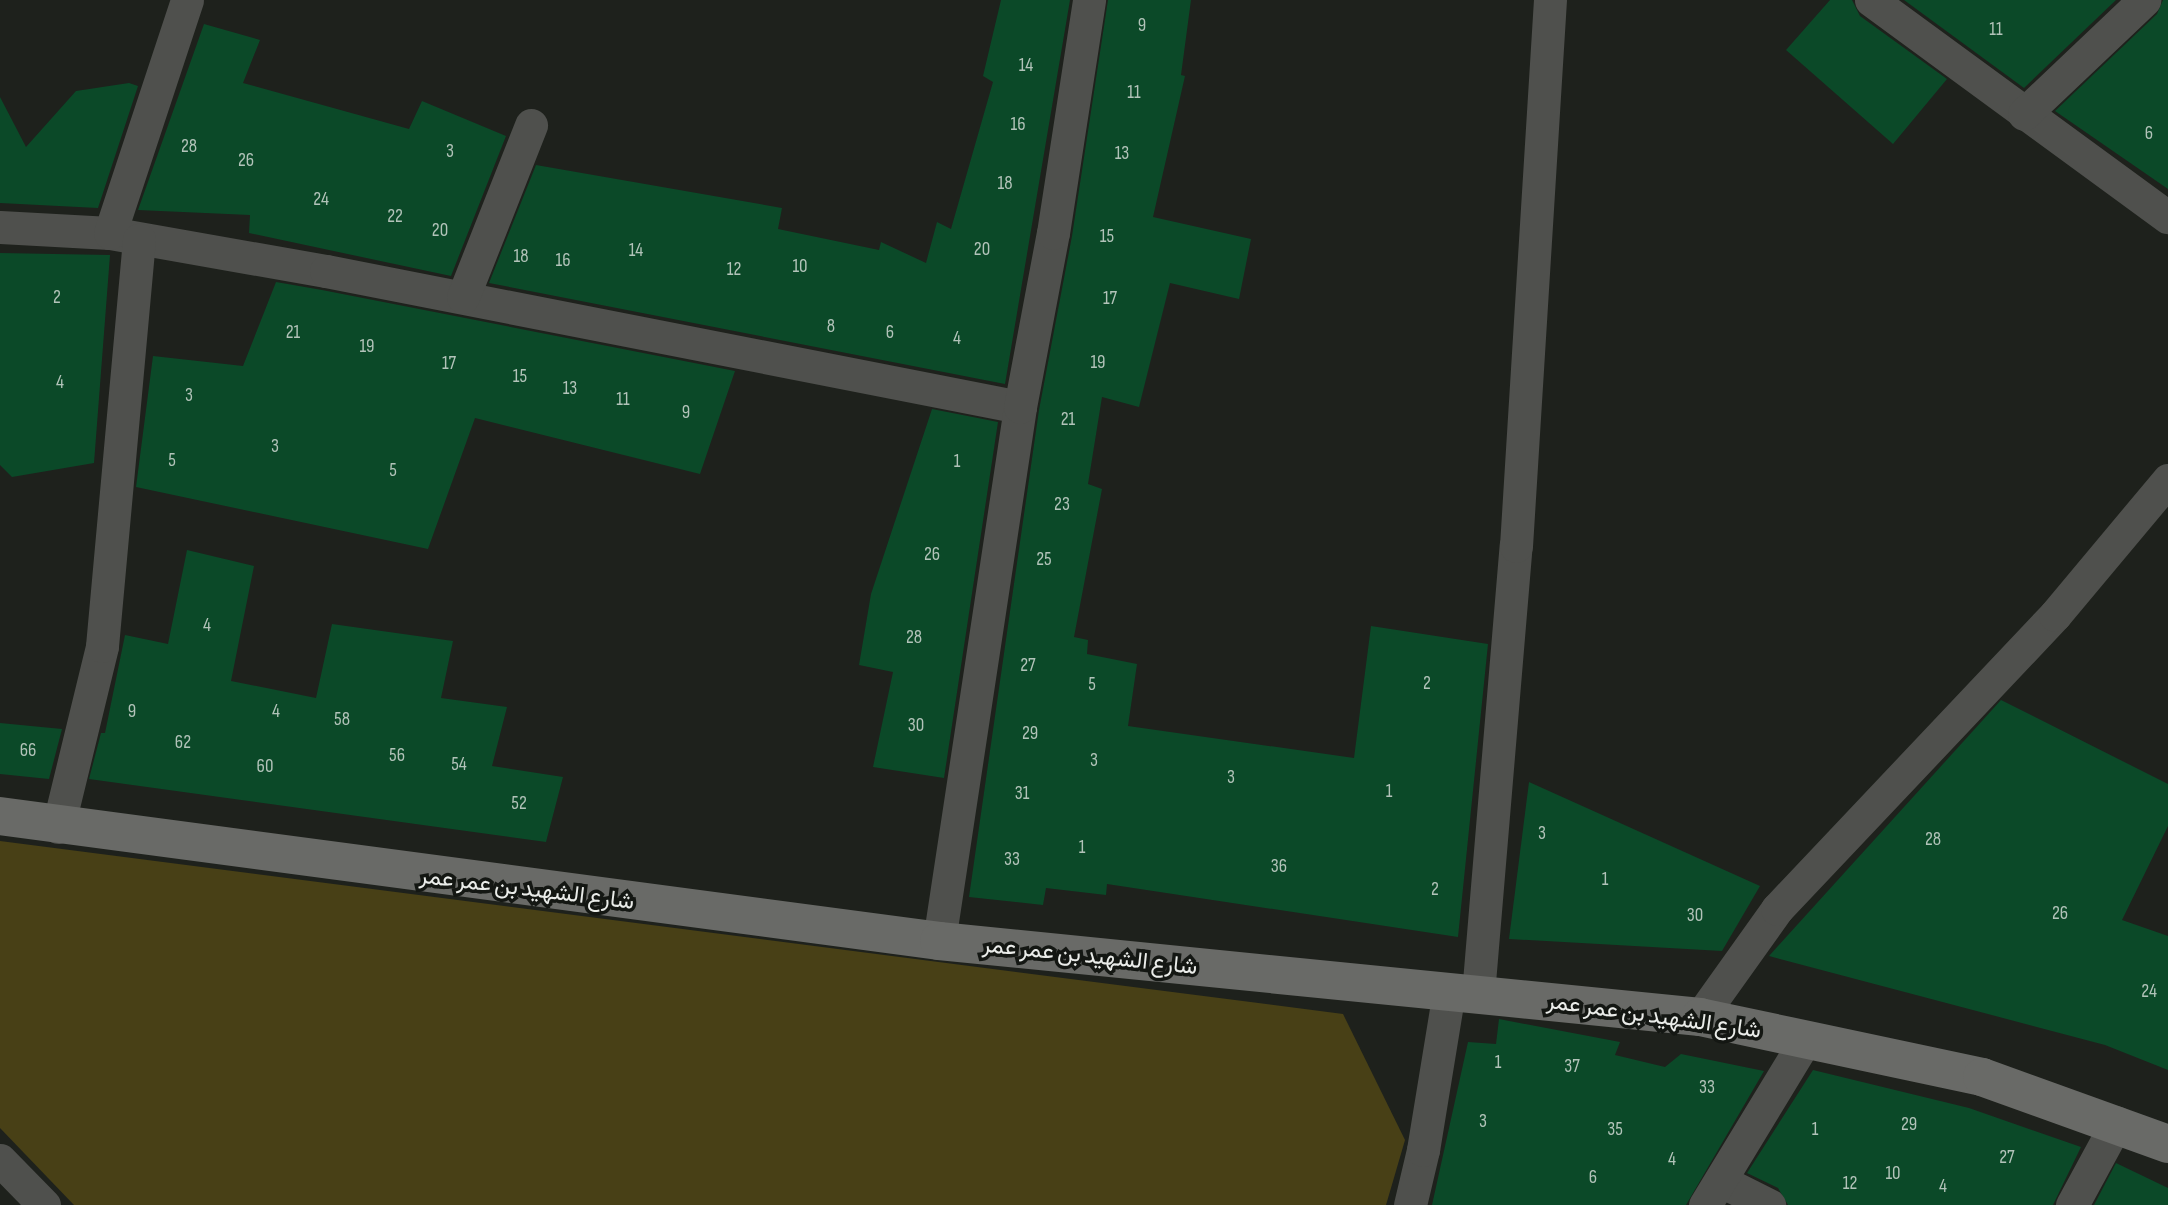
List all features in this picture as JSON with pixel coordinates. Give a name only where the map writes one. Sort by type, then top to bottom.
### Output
[{"type":"street","points":[[58,827],[102,646],[125,237],[187,0]]},
{"type":"street","points":[[939,941],[1020,407],[1053,233],[1089,0]]},
{"type":"street","points":[[1410,1205],[1463,992],[1516,546],[1550,0]]},
{"type":"street","points":[[1871,0],[2168,217]]},
{"type":"street","points":[[2024,114],[2144,0]]},
{"type":"street","points":[[463,297],[531,125]]},
{"type":"street","points":[[0,227],[125,237],[463,297],[1020,407]]},
{"type":"street","points":[[1700,1017],[1777,909],[2055,615],[2168,480]]},
{"type":"street","name":"شارع الشهيد بن عمر عمر","points":[[0,816],[58,827],[939,941],[1700,1017],[1982,1077],[2117,1122],[2168,1143]]},
{"type":"street","points":[[1769,1205],[1713,1193],[1806,1039]]},
{"type":"street","points":[[2072,1205],[2117,1122]]},
{"type":"street","points":[[0,1160],[44,1205]]},
{"type":"shaded area","points":[[0,841],[1343,1014],[1405,1140],[1386,1205],[74,1205],[0,1128]]},
{"type":"building","points":[[1001,0],[1070,0],[1005,384],[489,283],[536,165],[782,208],[778,229],[879,250],[881,242],[926,263],[937,222],[951,229],[993,82],[983,76]]},
{"type":"building","points":[[1108,0],[1191,0],[1181,75],[1185,76],[1153,217],[1251,239],[1239,299],[1170,283],[1139,407],[1102,397],[1088,484],[1102,489],[1074,637],[1088,640],[1087,654],[1137,664],[1128,726],[1354,758],[1371,626],[1488,644],[1458,937],[1107,884],[1106,895],[1046,888],[1043,905],[969,897],[1039,410],[1072,236]]},
{"type":"building","points":[[1830,0],[1852,0],[1860,16],[1947,79],[1893,144],[1786,50]]},
{"type":"building","points":[[1904,0],[2116,0],[2024,88]]},
{"type":"building","points":[[2163,0],[2168,0],[2168,189],[2055,111],[2157,14]]},
{"type":"building","points":[[204,24],[260,40],[243,83],[409,129],[422,101],[506,136],[451,276],[249,233],[250,215],[138,210]]},
{"type":"building","points":[[129,83],[138,86],[98,208],[0,203],[0,97],[26,147],[76,91]]},
{"type":"building","points":[[0,253],[110,255],[94,463],[12,477],[0,465]]},
{"type":"building","points":[[276,282],[735,371],[700,474],[475,418],[428,549],[136,487],[153,356],[243,366]]},
{"type":"building","points":[[932,409],[998,422],[944,778],[873,767],[893,672],[859,665],[871,594]]},
{"type":"building","points":[[187,550],[254,566],[231,681],[316,698],[332,624],[453,641],[441,698],[507,707],[492,766],[563,777],[546,842],[89,779],[101,733],[105,733],[125,635],[168,644]]},
{"type":"building","points":[[2001,700],[2168,784],[2168,826],[2122,920],[2168,936],[2168,1070],[2105,1045],[1769,956]]},
{"type":"building","points":[[0,723],[62,729],[49,779],[0,774]]},
{"type":"building","points":[[1529,782],[1760,886],[1722,951],[1509,939]]},
{"type":"building","points":[[1499,1019],[1620,1042],[1615,1055],[1665,1067],[1681,1054],[1764,1071],[1686,1205],[1432,1205],[1468,1042],[1496,1044]]},
{"type":"building","points":[[1813,1070],[1969,1108],[2081,1147],[2053,1205],[1788,1205],[1778,1188],[1747,1173]]},
{"type":"building","points":[[2116,1163],[2168,1188],[2168,1205],[2094,1205]]}]
